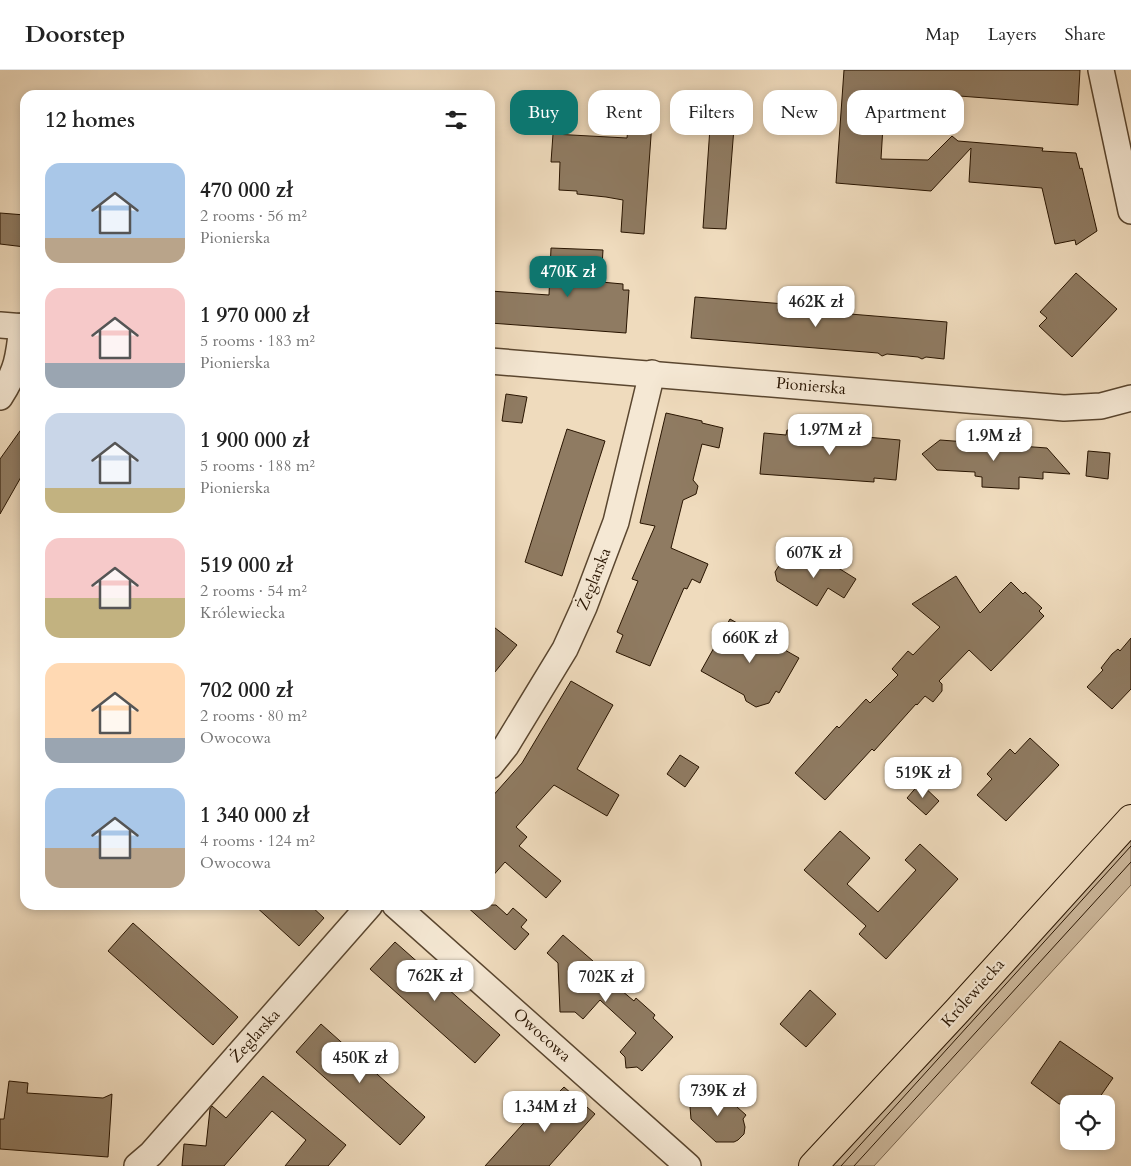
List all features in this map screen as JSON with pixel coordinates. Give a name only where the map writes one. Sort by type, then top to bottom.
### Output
[{"type":"main road","name":"Królewiecka","points":[[813,1166],[958,1010],[1131,819]]},
{"type":"street","points":[[1101,70],[1131,211]]},
{"type":"street","points":[[0,396],[12,379],[18,360],[16,326]]},
{"type":"street","name":"Pionierska","points":[[495,361],[1064,408],[1101,406],[1131,398]]},
{"type":"street","name":"Żeglarska","points":[[495,760],[506,746],[565,648],[584,607],[616,522],[652,373]]},
{"type":"street","name":"Żeglarska","points":[[138,1166],[151,1154],[366,910]]},
{"type":"street","name":"Owocowa","points":[[401,910],[688,1166]]},
{"type":"shaded area","points":[[1131,839],[1131,885],[874,1166],[833,1166]]},
{"type":"building","points":[[844,70],[1080,70],[1078,105],[964,96],[964,90],[847,90],[847,135],[882,135],[881,159],[928,160],[952,136],[958,141],[1043,148],[1042,151],[1076,153],[1080,169],[1082,168],[1097,231],[1076,245],[1075,240],[1055,244],[1042,188],[969,182],[971,148],[931,191],[836,183]]},
{"type":"building","points":[[553,135],[627,138],[627,135],[651,135],[644,234],[621,232],[623,200],[577,194],[577,191],[559,190],[560,162],[551,162]]},
{"type":"building","points":[[709,135],[733,135],[726,229],[703,228]]},
{"type":"building","points":[[0,213],[20,215],[20,246],[0,244]]},
{"type":"building","points":[[551,248],[603,250],[601,282],[623,284],[623,290],[629,290],[626,333],[495,323],[495,291],[549,295]]},
{"type":"building","points":[[1076,273],[1117,309],[1072,357],[1039,326],[1047,318],[1040,312]]},
{"type":"building","points":[[695,297],[850,309],[850,314],[947,322],[944,359],[926,357],[922,359],[887,354],[882,356],[878,353],[691,338]]},
{"type":"building","points":[[506,394],[527,397],[522,423],[502,421]]},
{"type":"building","points":[[666,413],[723,428],[719,448],[702,444],[693,480],[698,486],[696,494],[683,500],[671,548],[708,564],[700,583],[692,579],[687,589],[684,588],[650,666],[616,652],[623,635],[617,632],[638,581],[632,579],[655,526],[640,523]]},
{"type":"building","points":[[567,429],[605,441],[562,576],[525,562]]},
{"type":"building","points":[[787,430],[900,440],[896,480],[874,478],[874,482],[760,474],[764,433],[786,435]]},
{"type":"building","points":[[20,431],[20,479],[0,514],[0,459]]},
{"type":"building","points":[[940,440],[1047,448],[1070,474],[1043,472],[1043,479],[1019,477],[1019,489],[982,487],[982,477],[975,476],[975,472],[937,470],[922,454]]},
{"type":"building","points":[[1088,451],[1110,453],[1108,479],[1086,476]]},
{"type":"building","points":[[798,554],[814,564],[819,556],[856,579],[844,598],[828,588],[817,606],[777,581],[775,572],[780,564],[794,562]]},
{"type":"building","points":[[956,576],[980,613],[1011,582],[1042,608],[1039,611],[1044,616],[991,671],[969,650],[939,681],[942,684],[942,691],[933,702],[925,696],[916,704],[874,751],[872,749],[825,800],[795,773],[837,726],[839,728],[866,699],[870,703],[898,675],[892,669],[908,651],[913,655],[940,627],[912,604]]},
{"type":"building","points":[[730,619],[799,658],[779,693],[776,691],[769,703],[756,707],[746,701],[744,695],[701,671]]},
{"type":"building","points":[[495,628],[517,645],[495,672]]},
{"type":"building","points":[[1131,638],[1131,689],[1112,709],[1087,687],[1103,670],[1101,668],[1112,654],[1118,649],[1120,651]]},
{"type":"building","points":[[571,681],[613,705],[577,769],[619,795],[607,816],[554,785],[516,827],[527,837],[519,846],[561,881],[546,898],[505,862],[495,873],[495,793],[522,763]]},
{"type":"building","points":[[1030,738],[1059,765],[1006,821],[977,795],[992,779],[987,774],[1010,749],[1015,754]]},
{"type":"building","points":[[680,755],[699,767],[685,787],[667,774]]},
{"type":"building","points":[[920,783],[939,801],[926,815],[907,798]]},
{"type":"building","points":[[840,831],[870,858],[847,884],[878,912],[916,870],[905,860],[920,844],[958,879],[886,959],[859,934],[866,926],[804,870]]},
{"type":"building","points":[[496,905],[507,915],[513,908],[527,920],[521,927],[529,934],[515,950],[471,910],[495,910]]},
{"type":"building","points":[[259,910],[315,910],[324,918],[299,946]]},
{"type":"building","points":[[133,923],[238,1017],[213,1045],[108,951]]},
{"type":"building","points":[[563,935],[593,961],[590,964],[634,1001],[636,998],[655,1015],[653,1018],[673,1037],[642,1071],[637,1067],[626,1068],[625,1057],[620,1052],[636,1033],[600,1000],[583,1019],[575,1012],[560,1012],[558,963],[547,953]]},
{"type":"building","points":[[395,942],[500,1035],[475,1063],[370,969]]},
{"type":"building","points":[[810,990],[836,1014],[806,1047],[780,1024]]},
{"type":"building","points":[[321,1024],[425,1117],[400,1145],[296,1052]]},
{"type":"building","points":[[1060,1041],[1113,1078],[1101,1095],[1060,1095],[1060,1104],[1031,1083]]},
{"type":"building","points":[[263,1076],[346,1145],[328,1166],[285,1166],[306,1140],[272,1111],[224,1166],[182,1166],[184,1144],[206,1146],[210,1109],[212,1106],[226,1118]]},
{"type":"building","points":[[9,1081],[28,1083],[27,1093],[103,1098],[112,1094],[108,1157],[0,1149],[0,1119],[4,1119]]},
{"type":"building","points":[[564,1087],[595,1114],[549,1166],[485,1166],[549,1095],[553,1098]]},
{"type":"building","points":[[706,1090],[718,1090],[746,1115],[743,1119],[744,1134],[738,1140],[734,1142],[716,1142],[691,1119],[690,1107]]},
{"type":"tram line","points":[[841,1166],[1131,846]]},
{"type":"tram line","points":[[854,1166],[1131,862]]}]
